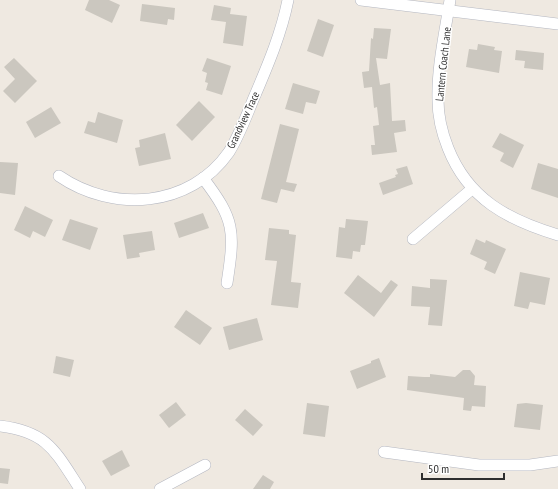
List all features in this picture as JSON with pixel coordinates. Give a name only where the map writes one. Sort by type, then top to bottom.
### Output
[{"type":"street","name":"Grandview Trace","points":[[59,176],[74,186],[91,194],[130,200],[154,199],[168,195],[203,178],[228,152],[239,134],[280,36],[288,0]]},
{"type":"street","points":[[361,0],[449,5],[558,24]]},
{"type":"street","name":"Lantern Coach Lane","points":[[449,5],[438,82],[438,101],[440,120],[452,157],[472,189],[496,209],[511,218],[535,228],[558,235]]},
{"type":"street","points":[[203,178],[220,200],[229,221],[232,236],[227,282]]},
{"type":"street","points":[[413,239],[472,189]]},
{"type":"street","points":[[0,426],[21,429],[41,439],[61,459],[80,489]]},
{"type":"street","points":[[384,452],[479,465],[530,465],[558,461]]},
{"type":"street","points":[[160,489],[205,465]]},
{"type":"building","points":[[89,0],[109,0],[120,5],[112,23],[85,10]]},
{"type":"building","points":[[142,4],[175,8],[174,20],[168,19],[167,25],[140,21]]},
{"type":"building","points":[[214,5],[231,8],[230,14],[247,16],[243,46],[223,43],[226,22],[211,20]]},
{"type":"building","points":[[318,19],[334,25],[323,57],[307,51]]},
{"type":"building","points":[[374,28],[391,29],[387,59],[376,58],[380,85],[390,83],[392,121],[405,120],[406,131],[394,133],[397,152],[372,155],[371,145],[375,145],[373,126],[379,125],[377,107],[374,108],[372,87],[364,88],[362,72],[369,71],[371,38],[373,39]]},
{"type":"building","points":[[478,44],[495,47],[494,50],[502,51],[499,73],[466,67],[469,49],[477,50]]},
{"type":"building","points":[[516,50],[544,53],[543,70],[524,68],[525,61],[515,60]]},
{"type":"building","points":[[14,58],[37,81],[15,103],[3,91],[15,79],[4,67]]},
{"type":"building","points":[[207,58],[231,66],[222,95],[206,90],[208,83],[205,82],[207,73],[202,71]]},
{"type":"building","points":[[293,83],[320,91],[316,104],[306,102],[303,114],[285,109]]},
{"type":"building","points":[[199,101],[215,117],[192,141],[176,125]]},
{"type":"building","points":[[51,107],[61,123],[35,138],[26,122]]},
{"type":"building","points":[[98,112],[123,120],[117,143],[84,133],[88,121],[95,123]]},
{"type":"building","points":[[280,124],[299,129],[286,182],[297,184],[294,192],[281,189],[277,203],[261,199]]},
{"type":"building","points":[[165,133],[171,159],[139,166],[135,148],[140,147],[139,140]]},
{"type":"building","points":[[500,133],[524,145],[513,168],[500,161],[504,153],[492,147]]},
{"type":"building","points":[[0,162],[18,163],[15,195],[0,193]]},
{"type":"building","points":[[538,163],[558,169],[558,198],[531,189]]},
{"type":"building","points":[[407,166],[413,184],[383,195],[379,183],[396,177],[395,175],[398,174],[396,169]]},
{"type":"building","points":[[25,206],[53,220],[45,237],[33,231],[30,238],[14,230]]},
{"type":"building","points":[[203,213],[209,228],[179,238],[174,223]]},
{"type":"building","points":[[70,219],[98,228],[90,250],[62,240]]},
{"type":"building","points":[[346,219],[368,221],[365,245],[361,245],[360,252],[353,251],[352,259],[336,257],[339,227],[345,228]]},
{"type":"building","points":[[269,228],[289,230],[289,234],[296,235],[291,282],[301,283],[298,308],[271,305],[277,261],[265,260]]},
{"type":"building","points":[[152,231],[155,250],[139,253],[140,257],[127,259],[123,235]]},
{"type":"building","points":[[476,239],[485,243],[486,240],[506,249],[495,274],[484,269],[487,262],[470,254]]},
{"type":"building","points":[[520,272],[550,278],[545,305],[530,302],[528,309],[514,306]]},
{"type":"building","points":[[358,275],[381,293],[391,280],[398,285],[374,317],[344,293]]},
{"type":"building","points":[[430,279],[447,280],[442,326],[428,325],[430,307],[411,306],[412,286],[430,288]]},
{"type":"building","points":[[186,310],[212,328],[200,345],[174,327]]},
{"type":"building","points":[[257,318],[263,340],[229,350],[223,327]]},
{"type":"building","points":[[56,356],[74,360],[70,377],[53,373]]},
{"type":"building","points":[[379,358],[386,377],[357,389],[350,371],[371,363],[371,361]]},
{"type":"building","points":[[463,370],[470,370],[475,376],[474,385],[486,386],[485,407],[472,406],[471,411],[463,410],[464,398],[407,390],[408,376],[430,377],[430,374],[455,377]]},
{"type":"building","points":[[176,402],[186,415],[169,428],[159,415]]},
{"type":"building","points":[[307,403],[329,406],[325,437],[303,434]]},
{"type":"building","points":[[526,403],[543,405],[540,430],[514,427],[517,404]]},
{"type":"building","points":[[245,409],[263,425],[253,436],[235,420]]},
{"type":"building","points":[[122,450],[130,466],[111,476],[102,461]]},
{"type":"building","points":[[0,468],[10,469],[8,484],[0,483]]},
{"type":"building","points":[[263,475],[274,482],[270,489],[253,489]]}]
